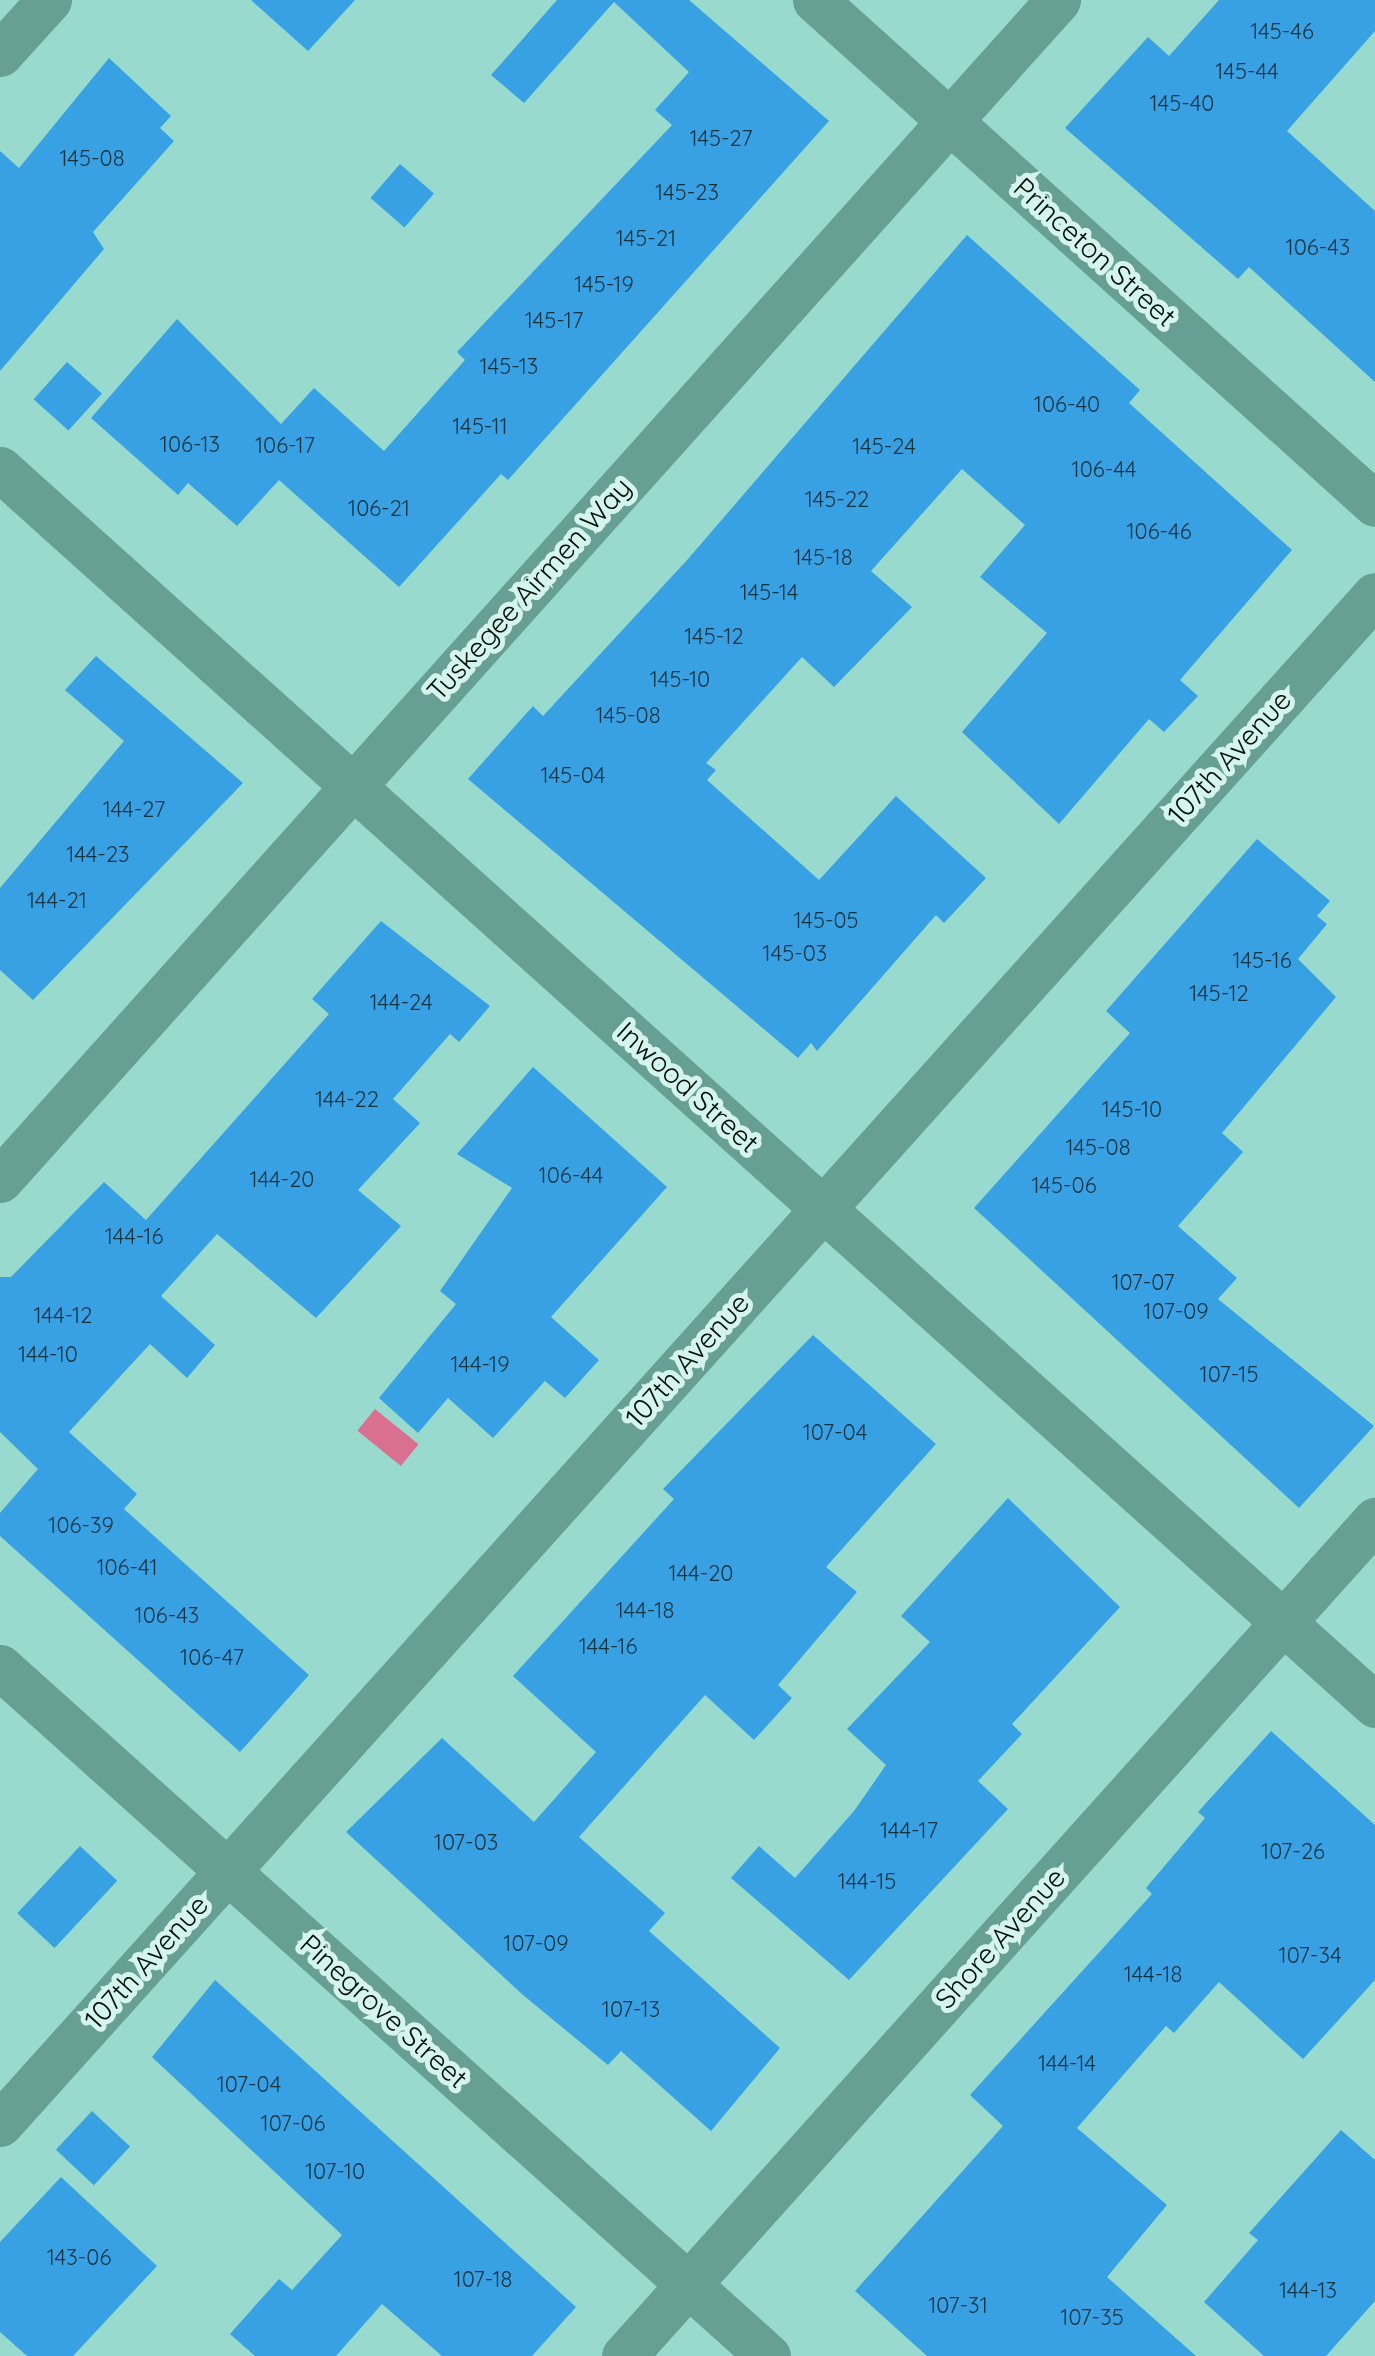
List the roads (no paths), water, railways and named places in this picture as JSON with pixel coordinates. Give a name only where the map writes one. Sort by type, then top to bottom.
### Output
[{"type":"street","points":[[0,54],[49,0]]},
{"type":"street","name":"Princeton Street","points":[[815,0],[1375,504]]},
{"type":"street","name":"Tuskegee Airmen Way","points":[[0,1180],[1058,0]]},
{"type":"street","name":"Inwood Street","points":[[0,469],[1375,1705]]},
{"type":"street","name":"107th Avenue","points":[[0,2124],[1375,595]]},
{"type":"street","name":"Shore Avenue","points":[[624,2356],[1375,1520]]},
{"type":"street","name":"Pinegrove Street","points":[[0,1667],[768,2356]]}]
